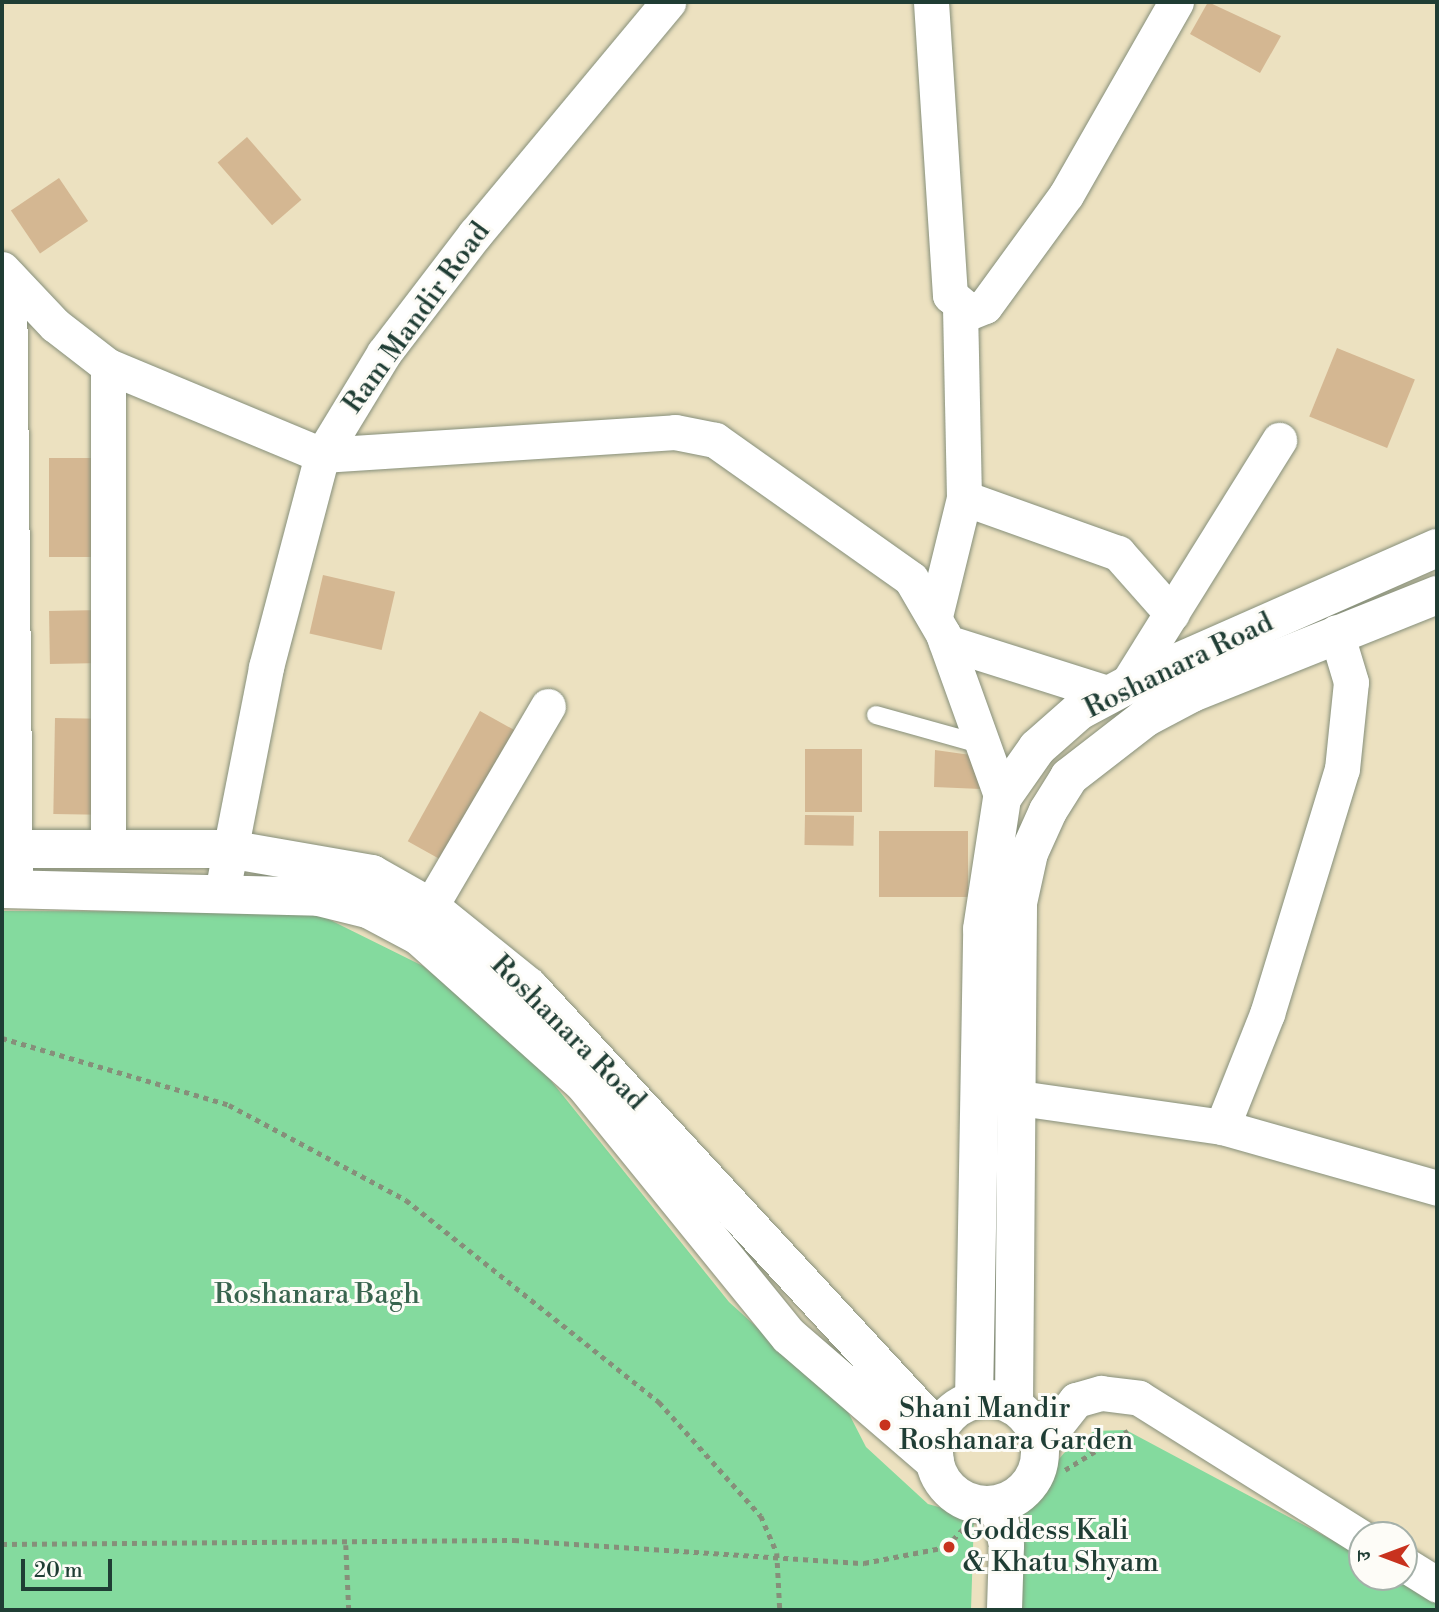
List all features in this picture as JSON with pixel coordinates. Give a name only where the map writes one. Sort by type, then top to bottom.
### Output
[{"type":"street","name":"Ram Mandir Road","points":[[222,892],[228,849],[322,455],[384,353],[475,234],[668,2]]},
{"type":"street","points":[[931,2],[949,278],[960,309],[964,498],[940,629]]},
{"type":"street","points":[[960,309],[985,306],[1066,195],[1176,2]]},
{"type":"street","points":[[5,273],[55,325],[108,366],[322,455],[695,433],[715,440],[893,565],[940,629],[1002,798]]},
{"type":"street","points":[[5,273],[8,888]]},
{"type":"street","points":[[108,366],[108,850]]},
{"type":"street","points":[[940,629],[1118,690],[1172,614],[1279,440]]},
{"type":"street","points":[[964,498],[1118,553],[1172,614]]},
{"type":"street","points":[[1428,553],[1437,596]]},
{"type":"street","name":"Roshanara Road","points":[[974,1400],[982,929],[1002,798],[1037,748],[1118,690],[1428,553]]},
{"type":"street","name":"Roshanara Road","points":[[1014,1406],[1018,903],[1029,853],[1069,777],[1145,718],[1336,632],[1437,596]]},
{"type":"street","points":[[1222,1126],[1267,1014],[1342,769],[1351,682],[1336,632]]},
{"type":"street","points":[[430,907],[548,706]]},
{"type":"street","name":"Roshanara Road","points":[[8,849],[228,849],[372,874],[430,907],[529,987],[936,1446]]},
{"type":"street","name":"Roshanara Road","points":[[8,888],[222,892],[319,897],[368,909],[419,936],[584,1084],[789,1336],[936,1446]]},
{"type":"street","points":[[1018,1098],[1222,1126],[1437,1188]]},
{"type":"street","points":[[1001,1504],[1027,1487],[1039,1447],[1076,1400],[1101,1393],[1139,1398],[1348,1529]]},
{"type":"street","points":[[1001,1504],[946,1486],[936,1446],[953,1410],[974,1400],[1014,1406],[1034,1427],[1039,1447]]},
{"type":"street","points":[[1001,1504],[1006,1545],[1004,1610]]},
{"type":"street","points":[[1418,1573],[1437,1585]]},
{"type":"lane","points":[[876,715],[980,744]]},
{"type":"path","points":[[2,1038],[229,1105],[406,1200],[659,1402],[761,1516],[777,1553],[780,1610]]},
{"type":"path","points":[[2,1544],[346,1545],[514,1539],[777,1553],[864,1563],[946,1548],[974,1517],[1032,1492],[1126,1430],[1138,1436]]},
{"type":"path","points":[[346,1545],[349,1610]]},
{"type":"green space","name":"Roshanara Bagh","points":[[2,911],[314,912],[423,966],[532,1057],[729,1302],[846,1408],[866,1447],[928,1504],[974,1517],[971,1610],[2,1610]]},
{"type":"green space","points":[[1126,1430],[1348,1549],[1348,1591],[1418,1591],[1418,1586],[1437,1596],[1437,1610],[1021,1610],[1019,1523],[1032,1492],[1064,1453],[1094,1431]]},
{"type":"building","points":[[1208,2],[1281,36],[1260,73],[1190,34]]},
{"type":"building","points":[[247,137],[301,200],[272,225],[218,163]]},
{"type":"building","points":[[59,178],[88,221],[40,254],[11,210]]},
{"type":"building","points":[[1337,348],[1415,379],[1387,448],[1309,417]]},
{"type":"building","points":[[49,458],[103,458],[103,557],[49,557]]},
{"type":"building","points":[[323,575],[395,592],[382,650],[310,633]]},
{"type":"building","points":[[102,610],[103,663],[50,664],[49,611]]},
{"type":"building","points":[[480,711],[518,732],[445,862],[408,841]]},
{"type":"building","points":[[55,718],[102,719],[100,815],[53,814]]},
{"type":"building","points":[[805,749],[862,749],[862,812],[805,812]]},
{"type":"building","points":[[935,750],[978,756],[981,789],[934,787]]},
{"type":"building","points":[[805,815],[854,816],[853,846],[804,845]]},
{"type":"building","points":[[879,831],[968,831],[968,897],[879,897]]},
{"type":"place","name":"Shani Mandir Roshanara Garden","points":[[885,1425]]},
{"type":"place","name":"Goddess Kali & Khatu Shyam","points":[[949,1547]]}]
